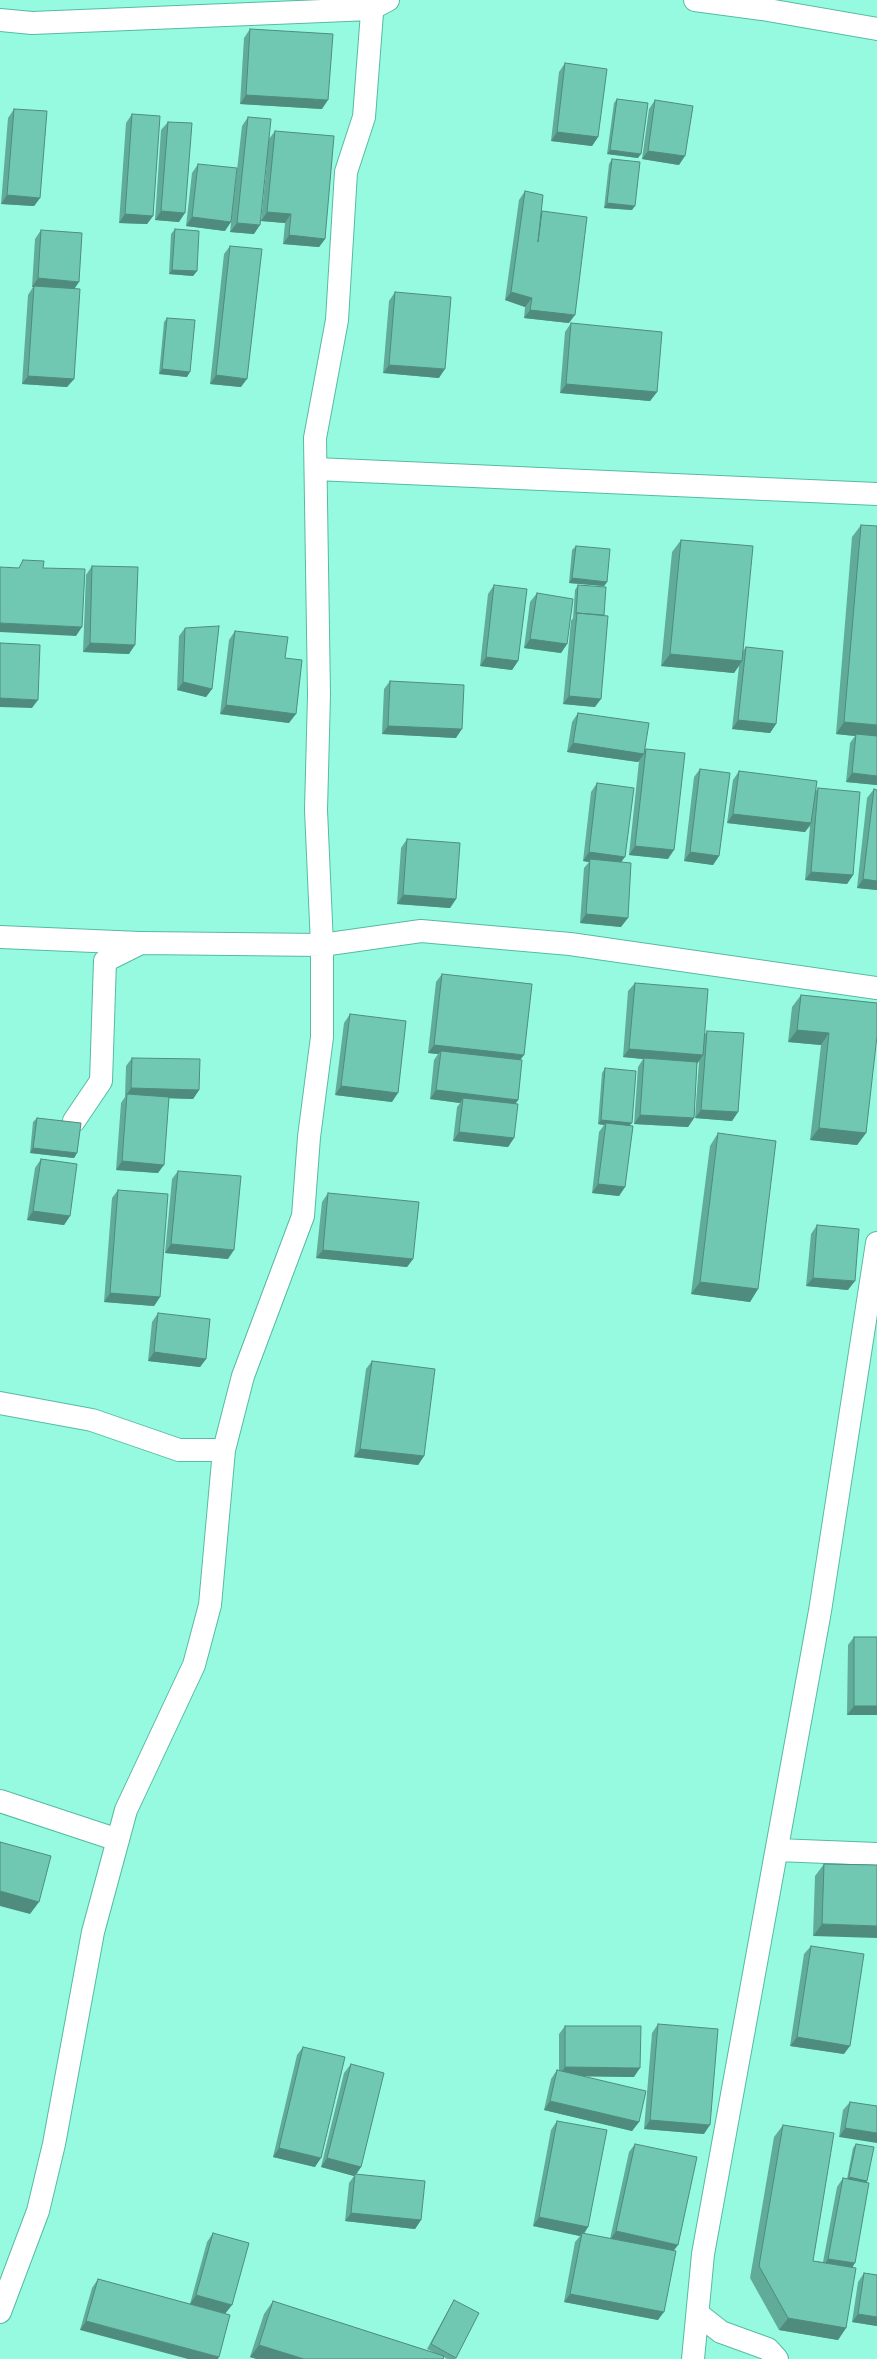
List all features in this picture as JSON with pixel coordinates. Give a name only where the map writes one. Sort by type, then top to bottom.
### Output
[{"type":"street","points":[[695,0],[762,9],[877,29]]},
{"type":"street","points":[[0,20],[32,23],[378,3],[364,117],[346,172],[337,320],[315,438],[319,687],[316,810],[322,945],[322,1037],[309,1137],[304,1216],[243,1376],[224,1450],[210,1605],[194,1665],[126,1810],[93,1932],[51,2159],[38,2212],[0,2312]]},
{"type":"street","points":[[316,468],[877,494]]},
{"type":"street","points":[[0,938],[141,943],[322,945],[421,931],[570,944],[877,988]]},
{"type":"street","points":[[74,1121],[101,1081],[105,961],[141,943]]},
{"type":"street","points":[[693,2359],[703,2254],[820,1611],[877,1243]]},
{"type":"street","points":[[0,1403],[92,1420],[179,1450],[224,1450]]},
{"type":"street","points":[[0,1801],[118,1840]]},
{"type":"street","points":[[777,1850],[877,1854]]},
{"type":"street","points":[[698,2314],[721,2332],[768,2349],[777,2359]]},
{"type":"building","points":[[250,29],[333,34],[328,100],[246,95]]},
{"type":"building","points":[[565,63],[607,69],[598,137],[557,132]]},
{"type":"building","points":[[617,99],[648,103],[641,154],[610,150]]},
{"type":"building","points":[[655,100],[693,106],[685,156],[648,151]]},
{"type":"building","points":[[14,109],[47,111],[40,198],[7,195]]},
{"type":"building","points":[[132,114],[160,116],[153,216],[125,214]]},
{"type":"building","points":[[248,117],[271,119],[260,225],[237,223]]},
{"type":"building","points":[[168,122],[192,123],[185,213],[161,211]]},
{"type":"building","points":[[275,131],[334,136],[325,239],[289,235],[291,214],[267,212]]},
{"type":"building","points":[[612,159],[640,162],[635,206],[607,203]]},
{"type":"building","points":[[198,164],[237,168],[231,222],[192,217]]},
{"type":"building","points":[[525,191],[543,195],[538,242],[542,211],[587,217],[575,315],[530,310],[532,298],[511,292]]},
{"type":"building","points":[[175,229],[199,231],[197,271],[172,270]]},
{"type":"building","points":[[41,230],[82,233],[79,282],[38,278]]},
{"type":"building","points":[[230,246],[262,249],[247,379],[216,375]]},
{"type":"building","points":[[34,286],[80,289],[74,379],[28,376]]},
{"type":"building","points":[[395,292],[451,297],[445,369],[389,365]]},
{"type":"building","points":[[167,318],[195,320],[190,372],[162,369]]},
{"type":"building","points":[[571,323],[662,332],[657,392],[566,384]]},
{"type":"building","points":[[861,525],[877,526],[877,725],[844,722]]},
{"type":"building","points":[[681,540],[753,546],[742,661],[670,654]]},
{"type":"building","points":[[576,546],[610,549],[607,582],[572,578]]},
{"type":"building","points":[[23,560],[44,561],[43,568],[85,569],[82,627],[0,623],[0,567],[19,568]]},
{"type":"building","points":[[92,566],[138,567],[135,645],[90,643]]},
{"type":"building","points":[[494,585],[527,589],[518,661],[486,657]]},
{"type":"building","points":[[578,585],[606,587],[604,615],[576,614]]},
{"type":"building","points":[[537,593],[573,599],[567,644],[530,639]]},
{"type":"building","points":[[577,613],[608,616],[601,699],[569,696]]},
{"type":"building","points":[[219,626],[212,689],[183,682],[185,628]]},
{"type":"building","points":[[235,631],[288,637],[285,658],[302,660],[296,714],[226,705]]},
{"type":"building","points":[[0,643],[40,645],[38,700],[0,698]]},
{"type":"building","points":[[746,647],[783,651],[776,724],[738,720]]},
{"type":"building","points":[[390,681],[464,685],[462,729],[388,726]]},
{"type":"building","points":[[578,713],[649,723],[644,754],[573,743]]},
{"type":"building","points":[[856,734],[877,736],[877,776],[852,773]]},
{"type":"building","points":[[646,749],[685,753],[674,850],[635,846]]},
{"type":"building","points":[[700,769],[730,773],[719,856],[690,852]]},
{"type":"building","points":[[739,771],[817,781],[811,823],[733,814]]},
{"type":"building","points":[[597,783],[634,788],[625,857],[589,852]]},
{"type":"building","points":[[818,788],[860,792],[853,875],[811,872]]},
{"type":"building","points":[[874,789],[877,790],[877,881],[863,879]]},
{"type":"building","points":[[407,839],[460,843],[456,899],[403,895]]},
{"type":"building","points":[[590,859],[631,863],[628,918],[586,914]]},
{"type":"building","points":[[442,974],[532,984],[524,1055],[434,1045]]},
{"type":"building","points":[[635,983],[708,989],[703,1055],[629,1049]]},
{"type":"building","points":[[801,995],[877,1003],[877,1036],[866,1133],[819,1128],[829,1033],[797,1030]]},
{"type":"building","points":[[350,1014],[406,1021],[398,1093],[341,1086]]},
{"type":"building","points":[[707,1031],[744,1033],[738,1112],[701,1110]]},
{"type":"building","points":[[441,1051],[522,1060],[518,1100],[436,1090]]},
{"type":"building","points":[[132,1058],[200,1059],[199,1090],[131,1088]]},
{"type":"building","points":[[644,1058],[697,1062],[694,1118],[640,1115]]},
{"type":"building","points":[[605,1068],[636,1071],[632,1123],[601,1120]]},
{"type":"building","points":[[127,1094],[169,1097],[164,1165],[122,1161]]},
{"type":"building","points":[[463,1098],[518,1104],[514,1138],[459,1132]]},
{"type":"building","points":[[37,1118],[81,1123],[77,1153],[33,1148]]},
{"type":"building","points":[[606,1123],[633,1126],[625,1187],[598,1184]]},
{"type":"building","points":[[718,1133],[776,1141],[758,1289],[700,1282]]},
{"type":"building","points":[[41,1159],[77,1164],[70,1216],[33,1211]]},
{"type":"building","points":[[178,1171],[241,1176],[234,1250],[171,1244]]},
{"type":"building","points":[[118,1190],[168,1194],[160,1297],[110,1293]]},
{"type":"building","points":[[328,1193],[419,1202],[413,1259],[323,1250]]},
{"type":"building","points":[[817,1225],[859,1229],[855,1281],[813,1278]]},
{"type":"building","points":[[158,1313],[210,1319],[206,1359],[154,1352]]},
{"type":"building","points":[[372,1361],[435,1369],[424,1456],[360,1449]]},
{"type":"building","points":[[854,1637],[877,1637],[877,1706],[854,1706]]},
{"type":"building","points":[[0,1842],[51,1856],[39,1902],[0,1891]]},
{"type":"building","points":[[824,1864],[877,1865],[877,1926],[822,1924]]},
{"type":"building","points":[[811,1946],[864,1954],[850,2046],[797,2037]]},
{"type":"building","points":[[658,2024],[718,2029],[710,2125],[650,2120]]},
{"type":"building","points":[[565,2026],[641,2026],[640,2068],[565,2067]]},
{"type":"building","points":[[303,2047],[345,2057],[321,2158],[279,2148]]},
{"type":"building","points":[[351,2064],[384,2073],[361,2167],[327,2158]]},
{"type":"building","points":[[557,2070],[646,2091],[639,2122],[550,2101]]},
{"type":"building","points":[[850,2102],[877,2106],[877,2133],[845,2128]]},
{"type":"building","points":[[557,2121],[607,2130],[588,2227],[539,2217]]},
{"type":"building","points":[[783,2125],[834,2133],[813,2261],[856,2268],[846,2328],[788,2318],[759,2266]]},
{"type":"building","points":[[635,2144],[697,2157],[678,2245],[616,2231]]},
{"type":"building","points":[[856,2144],[874,2147],[867,2181],[849,2177]]},
{"type":"building","points":[[355,2174],[425,2181],[421,2220],[351,2213]]},
{"type":"building","points":[[843,2178],[869,2183],[855,2263],[828,2259]]},
{"type":"building","points":[[213,2233],[249,2243],[232,2305],[196,2295]]},
{"type":"building","points":[[582,2233],[676,2251],[664,2312],[570,2294]]},
{"type":"building","points":[[864,2273],[877,2275],[877,2317],[858,2314]]},
{"type":"building","points":[[98,2279],[230,2315],[219,2357],[86,2321]]},
{"type":"building","points":[[454,2300],[479,2313],[456,2358],[431,2344]]},
{"type":"building","points":[[273,2301],[444,2356],[443,2359],[304,2359],[259,2345]]}]
